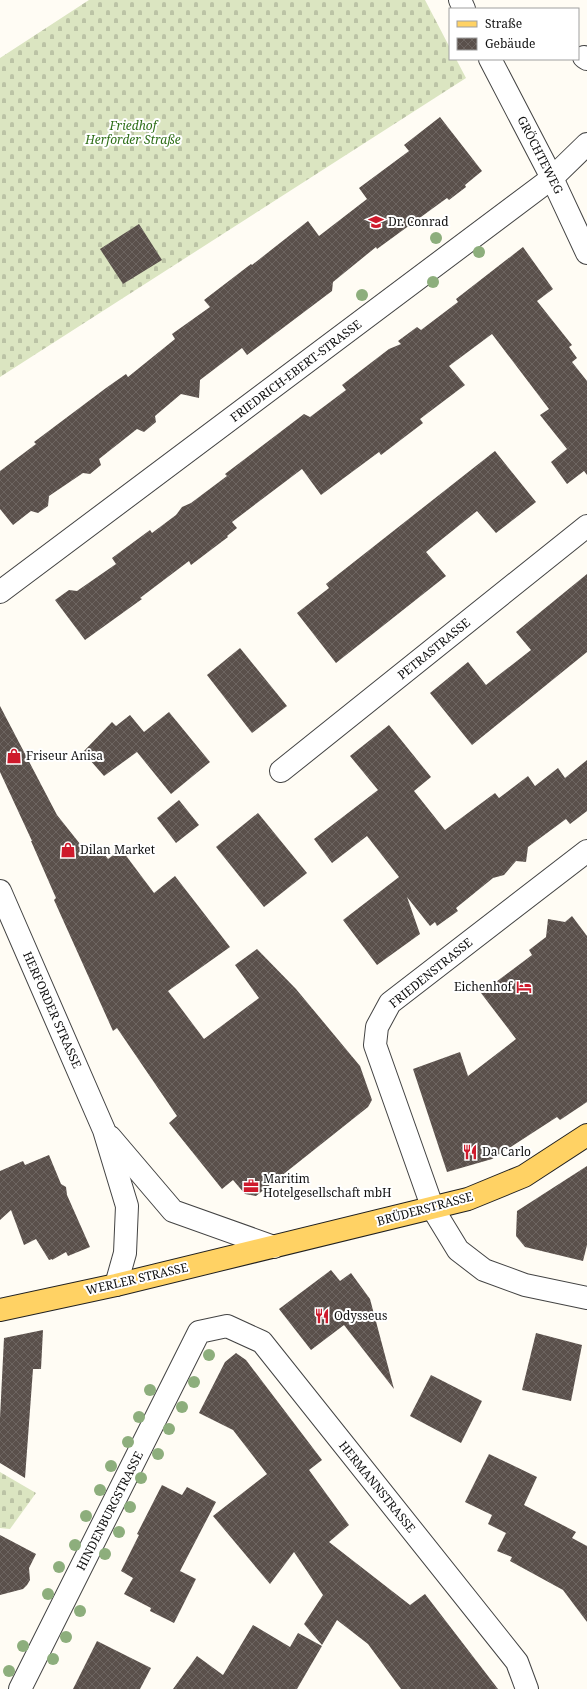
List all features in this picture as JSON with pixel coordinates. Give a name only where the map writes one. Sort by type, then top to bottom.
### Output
[{"type":"main road","name":"BRÜDERSTRASSE","points":[[274,1247],[433,1209],[468,1199],[524,1176],[587,1135]]},
{"type":"main road","name":"WERLER STRASSE","points":[[0,1310],[116,1285],[274,1247]]},
{"type":"street","name":"GRÖCHTEWEG","points":[[491,60],[552,178],[587,253]]},
{"type":"street","name":"FRIEDRICH-EBERT-STRASSE","points":[[0,592],[552,178],[587,144]]},
{"type":"street","name":"PETRASTRASSE","points":[[281,771],[587,526]]},
{"type":"street","name":"FRIEDENSTRASSE","points":[[587,851],[390,1003],[377,1027],[375,1045],[433,1209],[458,1250],[484,1270],[525,1285],[587,1298]]},
{"type":"street","name":"HERFORDER STRASSE","points":[[0,891],[104,1130],[127,1206],[125,1253],[116,1285]]},
{"type":"street","name":"HERFORDER STRASSE","points":[[104,1130],[173,1211],[274,1247]]},
{"type":"street","name":"HERMANNSTRASSE","points":[[199,1332],[227,1326],[262,1342],[517,1662],[528,1689]]},
{"type":"street","name":"HINDENBURGSTRASSE","points":[[20,1689],[199,1332]]},
{"type":"green space","name":"Friedhof Herforder Straße","points":[[89,0],[425,0],[449,46],[449,60],[457,60],[466,78],[0,377],[0,58]]},
{"type":"green space","points":[[0,1472],[36,1493],[10,1529],[0,1528]]},
{"type":"building","points":[[440,117],[482,171],[465,185],[466,187],[449,200],[447,198],[377,249],[376,247],[333,282],[332,291],[247,355],[242,348],[200,380],[199,398],[181,394],[155,416],[156,422],[144,432],[137,429],[99,459],[101,465],[90,474],[83,473],[49,496],[48,506],[38,513],[31,511],[13,525],[0,509],[0,471],[36,444],[34,442],[126,374],[128,377],[175,339],[172,334],[210,307],[204,300],[308,221],[319,236],[367,199],[359,188],[409,151],[404,145]]},
{"type":"building","points":[[139,224],[162,260],[123,284],[100,249]]},
{"type":"building","points":[[523,247],[553,289],[537,301],[572,345],[569,347],[577,358],[572,362],[587,381],[587,475],[584,471],[567,484],[551,462],[567,449],[540,415],[549,409],[492,334],[449,366],[465,385],[420,419],[423,423],[381,455],[379,452],[321,495],[302,469],[232,522],[237,528],[227,536],[228,537],[191,565],[189,561],[140,598],[142,599],[85,640],[55,600],[69,590],[77,591],[116,564],[112,558],[150,530],[152,533],[176,515],[182,507],[191,503],[227,476],[225,474],[304,414],[310,417],[346,390],[342,385],[389,349],[401,344],[398,341],[417,327],[421,330],[458,302],[456,299]]},
{"type":"building","points":[[495,451],[536,502],[496,533],[477,511],[426,552],[446,576],[336,663],[297,613],[329,588],[326,584]]},
{"type":"building","points":[[587,574],[587,652],[472,745],[430,693],[468,662],[486,685],[531,650],[516,632]]},
{"type":"building","points":[[240,648],[287,706],[252,733],[207,675]]},
{"type":"building","points":[[0,706],[57,815],[88,854],[98,846],[108,859],[121,849],[154,893],[175,876],[230,947],[168,991],[204,1039],[259,998],[235,965],[257,949],[296,989],[360,1066],[372,1100],[368,1107],[256,1196],[245,1194],[233,1180],[222,1189],[169,1123],[177,1116],[117,1028],[113,1031],[54,900],[56,898],[32,841],[0,772]]},
{"type":"building","points":[[169,712],[210,762],[171,794],[137,752],[104,776],[83,752],[112,722],[116,726],[130,715],[144,732]]},
{"type":"building","points":[[389,725],[431,777],[414,791],[445,830],[495,793],[499,798],[528,776],[535,786],[558,768],[565,778],[587,760],[587,811],[570,824],[566,819],[528,847],[526,862],[516,861],[504,875],[493,878],[456,908],[458,911],[437,926],[435,922],[430,926],[407,897],[420,934],[377,965],[343,920],[399,877],[367,836],[332,863],[314,839],[378,790],[350,756]]},
{"type":"building","points":[[179,800],[199,825],[176,843],[157,818]]},
{"type":"building","points":[[258,813],[307,873],[264,907],[216,847]]},
{"type":"building","points":[[572,916],[587,936],[587,1102],[560,1120],[557,1117],[492,1159],[447,1172],[413,1069],[460,1052],[468,1076],[516,1039],[481,993],[532,955],[529,950],[546,937],[548,919],[565,922]]},
{"type":"building","points":[[49,1155],[61,1184],[66,1187],[67,1195],[90,1247],[68,1256],[66,1252],[52,1260],[49,1260],[36,1239],[24,1245],[11,1210],[0,1220],[0,1171],[23,1161],[25,1165]]},
{"type":"building","points":[[587,1166],[587,1245],[583,1261],[525,1247],[516,1236],[517,1211]]},
{"type":"building","points":[[331,1270],[340,1281],[351,1273],[370,1299],[394,1389],[344,1325],[311,1350],[279,1309]]},
{"type":"building","points":[[43,1330],[41,1369],[33,1369],[25,1478],[0,1463],[0,1418],[4,1338]]},
{"type":"building","points":[[536,1333],[582,1345],[571,1401],[522,1390]]},
{"type":"building","points":[[236,1353],[246,1360],[322,1460],[309,1470],[349,1525],[329,1542],[410,1605],[425,1594],[498,1689],[401,1689],[368,1644],[337,1620],[322,1645],[304,1624],[323,1595],[294,1552],[270,1584],[213,1516],[267,1474],[233,1430],[199,1413],[225,1362]]},
{"type":"building","points":[[431,1375],[482,1401],[461,1443],[410,1416]]},
{"type":"building","points":[[489,1454],[537,1477],[524,1505],[576,1532],[572,1538],[587,1546],[587,1622],[563,1590],[510,1561],[512,1557],[497,1551],[506,1533],[488,1524],[492,1515],[465,1502]]},
{"type":"building","points":[[162,1485],[182,1495],[187,1487],[216,1502],[180,1571],[196,1579],[174,1623],[150,1611],[151,1608],[124,1594],[133,1578],[121,1571],[139,1535],[137,1534]]},
{"type":"building","points":[[0,1535],[36,1554],[29,1568],[30,1580],[27,1585],[23,1589],[0,1595]]},
{"type":"building","points":[[253,1625],[290,1647],[298,1633],[322,1646],[297,1689],[173,1689],[197,1656],[223,1675]]},
{"type":"building","points":[[97,1641],[151,1668],[140,1689],[73,1689]]},
{"type":"place","name":"Dr. Conrad","points":[[376,222]]},
{"type":"place","name":"Friseur Anisa","points":[[14,756]]},
{"type":"place","name":"Dilan Market","points":[[68,850]]},
{"type":"place","name":"Eichenhof","points":[[524,987]]},
{"type":"place","name":"Da Carlo","points":[[470,1152]]},
{"type":"place","name":"Maritim Hotelgesellschaft mbH","points":[[251,1186]]},
{"type":"place","name":"Odysseus","points":[[322,1316]]}]
